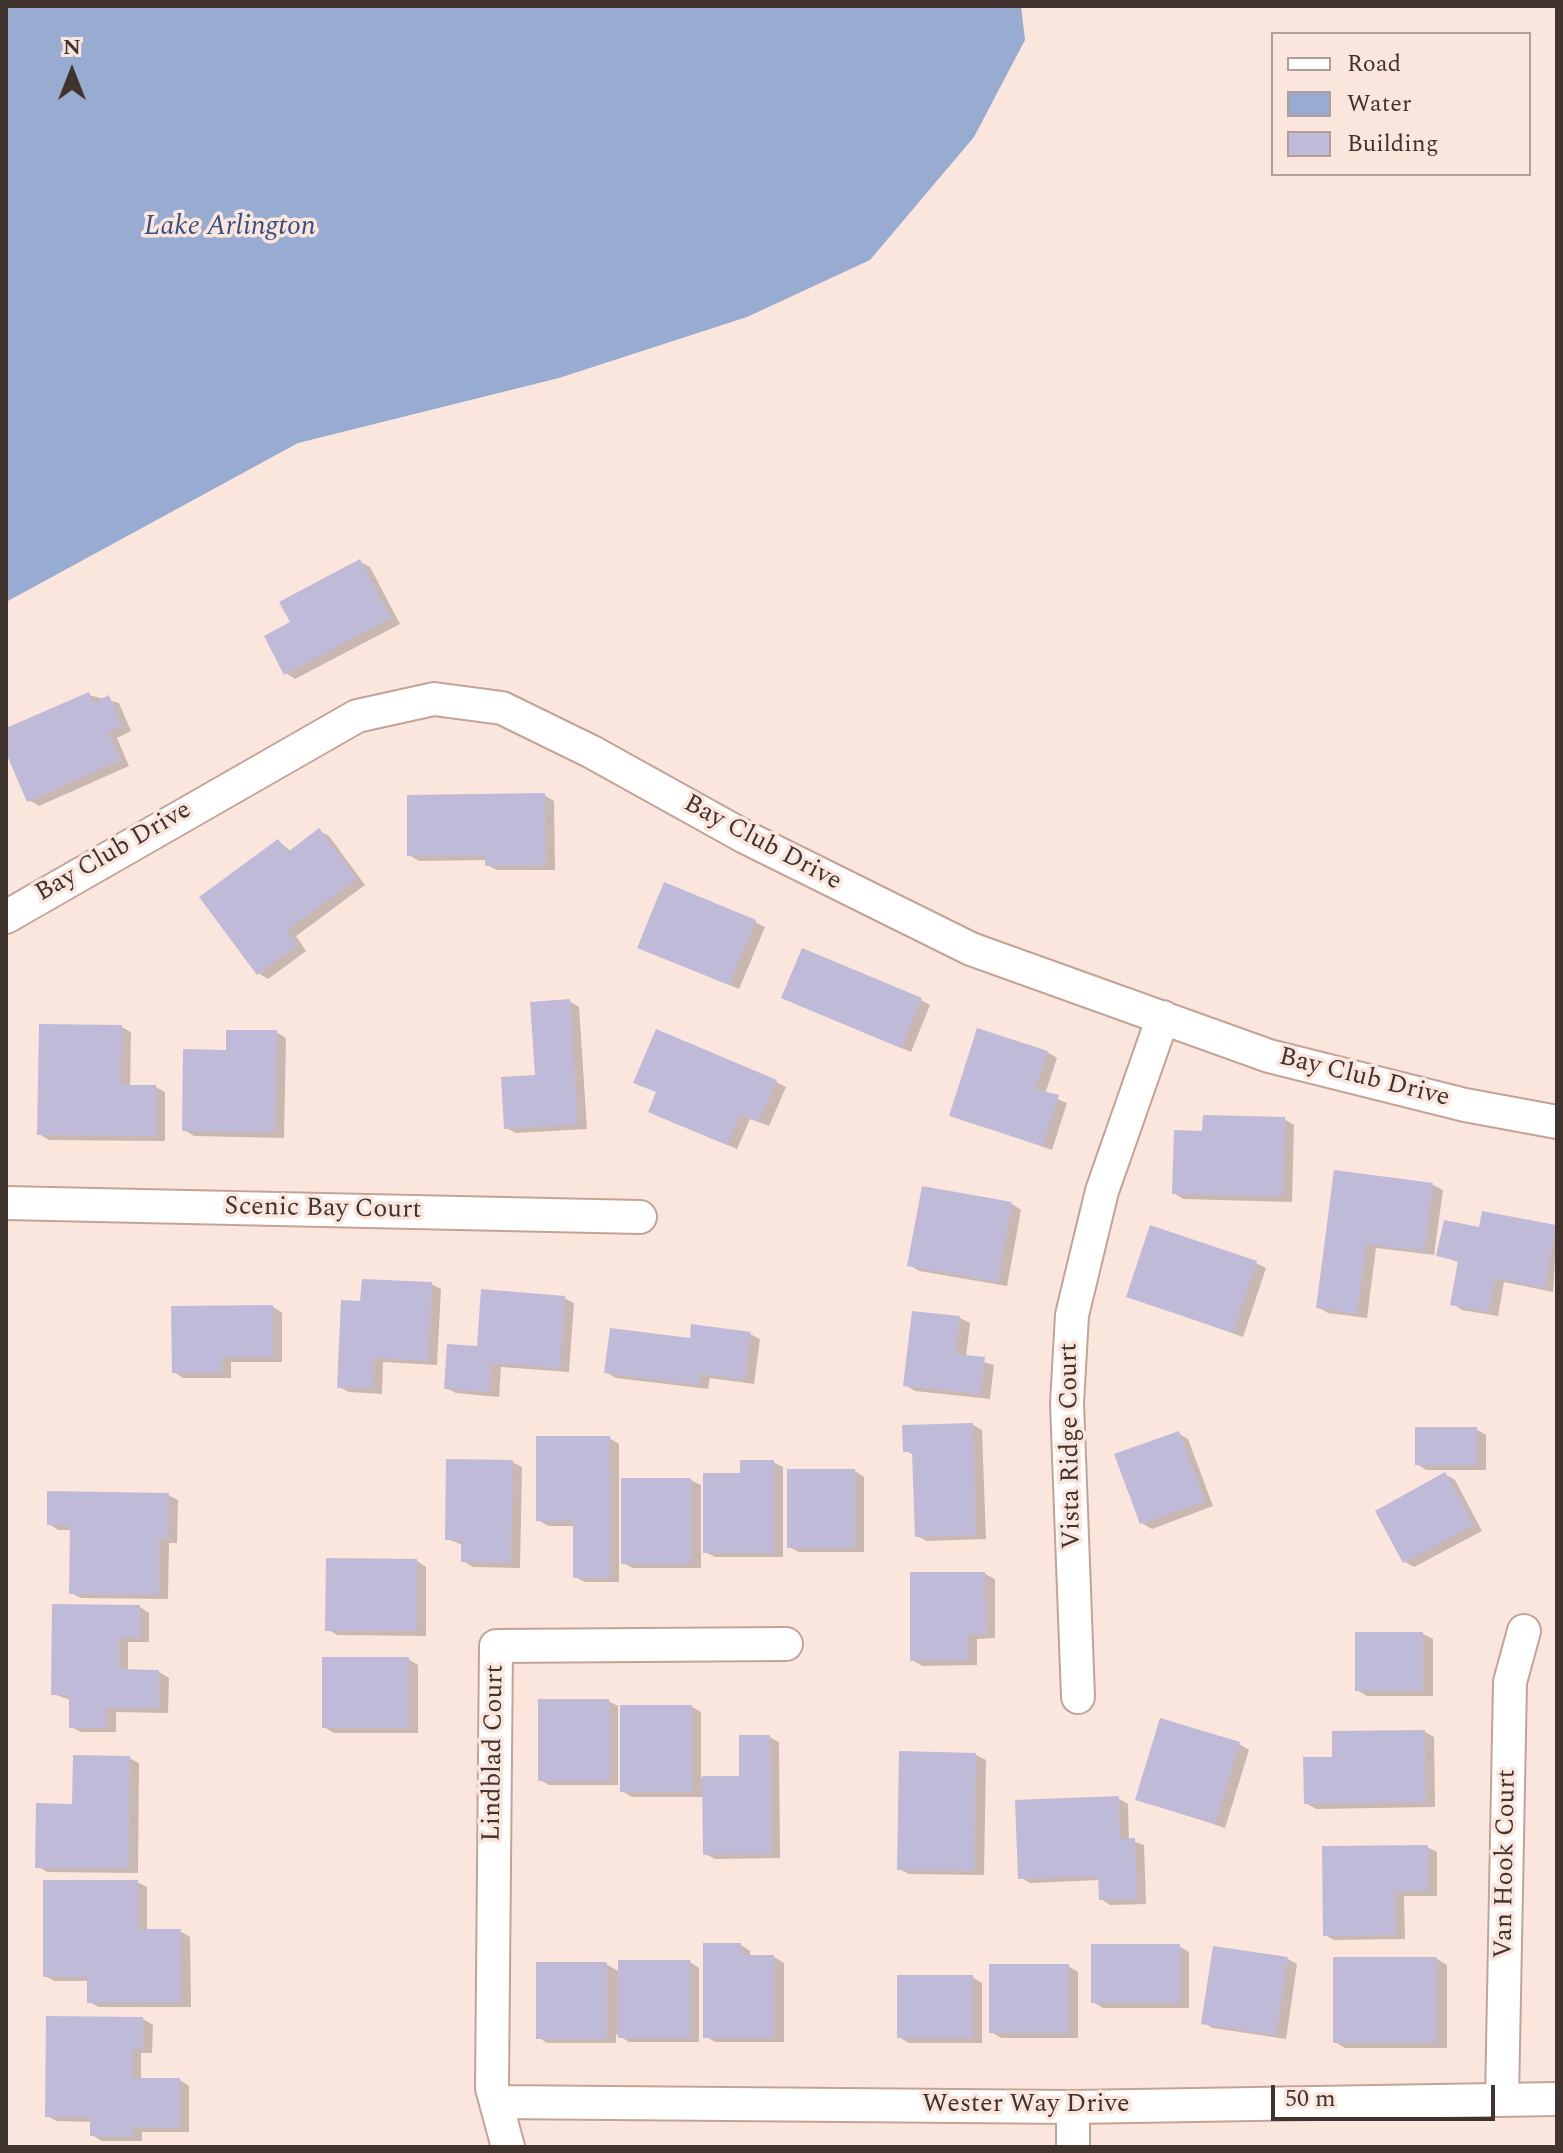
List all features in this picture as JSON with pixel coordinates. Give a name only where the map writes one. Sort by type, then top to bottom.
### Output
[{"type":"street","name":"Bay Club Drive","points":[[6,917],[357,716],[434,699],[502,708],[592,752],[745,837],[971,949],[1269,1056],[1465,1105],[1557,1122]]},
{"type":"street","name":"Vista Ridge Court","points":[[1078,1697],[1067,1403],[1072,1315],[1102,1191],[1163,1017]]},
{"type":"street","name":"Scenic Bay Court","points":[[6,1203],[640,1217]]},
{"type":"street","name":"Van Hook Court","points":[[1502,2099],[1510,1682],[1524,1631]]},
{"type":"street","name":"Lindblad Court","points":[[508,2147],[492,2073],[496,1646],[786,1644]]},
{"type":"street","name":"Wester Way Drive","points":[[496,2102],[1073,2107],[1557,2099]]},
{"type":"street","points":[[1073,2107],[1073,2147]]},
{"type":"water","name":"Lake Arlington","points":[[6,6],[1021,6],[1025,40],[974,137],[870,260],[747,317],[559,378],[298,443],[6,602]]},
{"type":"building","points":[[360,559],[391,618],[284,675],[264,636],[290,622],[279,602]]},
{"type":"building","points":[[89,692],[93,703],[109,695],[122,726],[108,732],[121,760],[27,802],[6,753],[6,728]]},
{"type":"building","points":[[545,793],[546,865],[485,866],[485,856],[407,856],[407,795]]},
{"type":"building","points":[[319,828],[357,879],[287,930],[298,945],[257,975],[199,897],[278,839],[288,852]]},
{"type":"building","points":[[664,882],[756,920],[729,985],[637,948]]},
{"type":"building","points":[[802,948],[922,998],[901,1048],[781,998]]},
{"type":"building","points":[[570,999],[578,1124],[504,1129],[501,1077],[535,1075],[530,1002]]},
{"type":"building","points":[[39,1024],[122,1025],[121,1085],[156,1085],[156,1136],[37,1135]]},
{"type":"building","points":[[977,1028],[1048,1051],[1035,1089],[1059,1095],[1042,1146],[949,1116]]},
{"type":"building","points":[[656,1029],[777,1080],[758,1122],[740,1115],[727,1145],[648,1112],[656,1092],[633,1083]]},
{"type":"building","points":[[226,1030],[277,1030],[275,1133],[182,1131],[183,1049],[226,1050]]},
{"type":"building","points":[[1203,1115],[1285,1117],[1283,1197],[1172,1194],[1174,1130],[1202,1131]]},
{"type":"building","points":[[1334,1170],[1433,1183],[1425,1251],[1366,1244],[1357,1314],[1316,1308]]},
{"type":"building","points":[[922,1186],[1012,1202],[998,1282],[907,1266]]},
{"type":"building","points":[[1482,1211],[1556,1225],[1544,1288],[1495,1278],[1488,1312],[1450,1305],[1458,1261],[1436,1256],[1444,1220],[1479,1227]]},
{"type":"building","points":[[1150,1225],[1257,1261],[1233,1333],[1126,1297]]},
{"type":"building","points":[[362,1279],[432,1282],[428,1361],[374,1358],[373,1389],[337,1388],[341,1300],[360,1301]]},
{"type":"building","points":[[481,1289],[565,1296],[560,1368],[491,1363],[489,1392],[444,1389],[447,1344],[477,1346]]},
{"type":"building","points":[[273,1305],[273,1357],[222,1358],[222,1373],[172,1373],[171,1306]]},
{"type":"building","points":[[912,1311],[960,1316],[956,1354],[985,1357],[980,1394],[903,1386]]},
{"type":"building","points":[[691,1324],[751,1332],[745,1379],[700,1374],[699,1385],[604,1373],[610,1328],[690,1338]]},
{"type":"building","points":[[973,1423],[976,1535],[915,1537],[912,1452],[903,1452],[902,1425]]},
{"type":"building","points":[[1415,1427],[1477,1427],[1477,1465],[1415,1465]]},
{"type":"building","points":[[1179,1431],[1205,1501],[1140,1524],[1114,1454]]},
{"type":"building","points":[[536,1436],[610,1436],[610,1578],[573,1578],[573,1521],[536,1521]]},
{"type":"building","points":[[446,1459],[513,1460],[511,1563],[461,1562],[461,1540],[445,1540]]},
{"type":"building","points":[[740,1460],[774,1460],[774,1553],[703,1553],[703,1473],[740,1473]]},
{"type":"building","points":[[787,1469],[855,1469],[855,1548],[787,1548]]},
{"type":"building","points":[[1445,1472],[1474,1525],[1403,1563],[1375,1511]]},
{"type":"building","points":[[621,1478],[691,1478],[691,1564],[621,1564]]},
{"type":"building","points":[[47,1491],[169,1493],[168,1539],[159,1538],[159,1595],[69,1594],[70,1526],[47,1525]]},
{"type":"building","points":[[326,1558],[417,1559],[417,1631],[325,1631]]},
{"type":"building","points":[[910,1572],[985,1572],[986,1634],[968,1634],[968,1660],[910,1661]]},
{"type":"building","points":[[52,1604],[140,1605],[140,1638],[119,1638],[119,1669],[159,1670],[159,1708],[106,1708],[106,1728],[69,1728],[69,1695],[51,1695]]},
{"type":"building","points":[[1355,1632],[1423,1632],[1423,1691],[1355,1691]]},
{"type":"building","points":[[322,1657],[409,1657],[409,1728],[322,1728]]},
{"type":"building","points":[[538,1699],[609,1699],[609,1781],[538,1781]]},
{"type":"building","points":[[620,1705],[692,1705],[692,1792],[620,1792]]},
{"type":"building","points":[[1160,1718],[1240,1742],[1215,1824],[1135,1800]]},
{"type":"building","points":[[1425,1730],[1426,1802],[1304,1804],[1303,1757],[1332,1757],[1332,1731]]},
{"type":"building","points":[[739,1735],[770,1735],[771,1854],[703,1855],[702,1776],[739,1776]]},
{"type":"building","points":[[899,1751],[976,1753],[974,1871],[897,1870]]},
{"type":"building","points":[[73,1755],[130,1756],[129,1868],[35,1868],[36,1803],[72,1804]]},
{"type":"building","points":[[1119,1796],[1120,1839],[1135,1838],[1137,1899],[1099,1900],[1098,1876],[1018,1879],[1015,1800]]},
{"type":"building","points":[[1428,1845],[1428,1891],[1395,1891],[1396,1935],[1323,1936],[1322,1846]]},
{"type":"building","points":[[43,1880],[138,1880],[138,1929],[181,1929],[181,2002],[87,2003],[87,1977],[43,1977]]},
{"type":"building","points":[[703,1943],[741,1943],[741,1955],[774,1955],[774,2038],[703,2038]]},
{"type":"building","points":[[1091,1944],[1180,1944],[1180,2003],[1091,2003]]},
{"type":"building","points":[[1213,1946],[1288,1957],[1276,2035],[1201,2024]]},
{"type":"building","points":[[1333,1957],[1437,1957],[1437,2043],[1333,2043]]},
{"type":"building","points":[[618,1960],[690,1960],[690,2038],[618,2038]]},
{"type":"building","points":[[536,1962],[607,1962],[607,2039],[536,2039]]},
{"type":"building","points":[[989,1964],[1069,1964],[1069,2033],[989,2033]]},
{"type":"building","points":[[897,1975],[973,1975],[973,2038],[897,2038]]},
{"type":"building","points":[[46,2016],[143,2017],[143,2049],[132,2049],[132,2078],[180,2078],[180,2128],[133,2127],[133,2137],[90,2136],[90,2117],[45,2117]]}]
